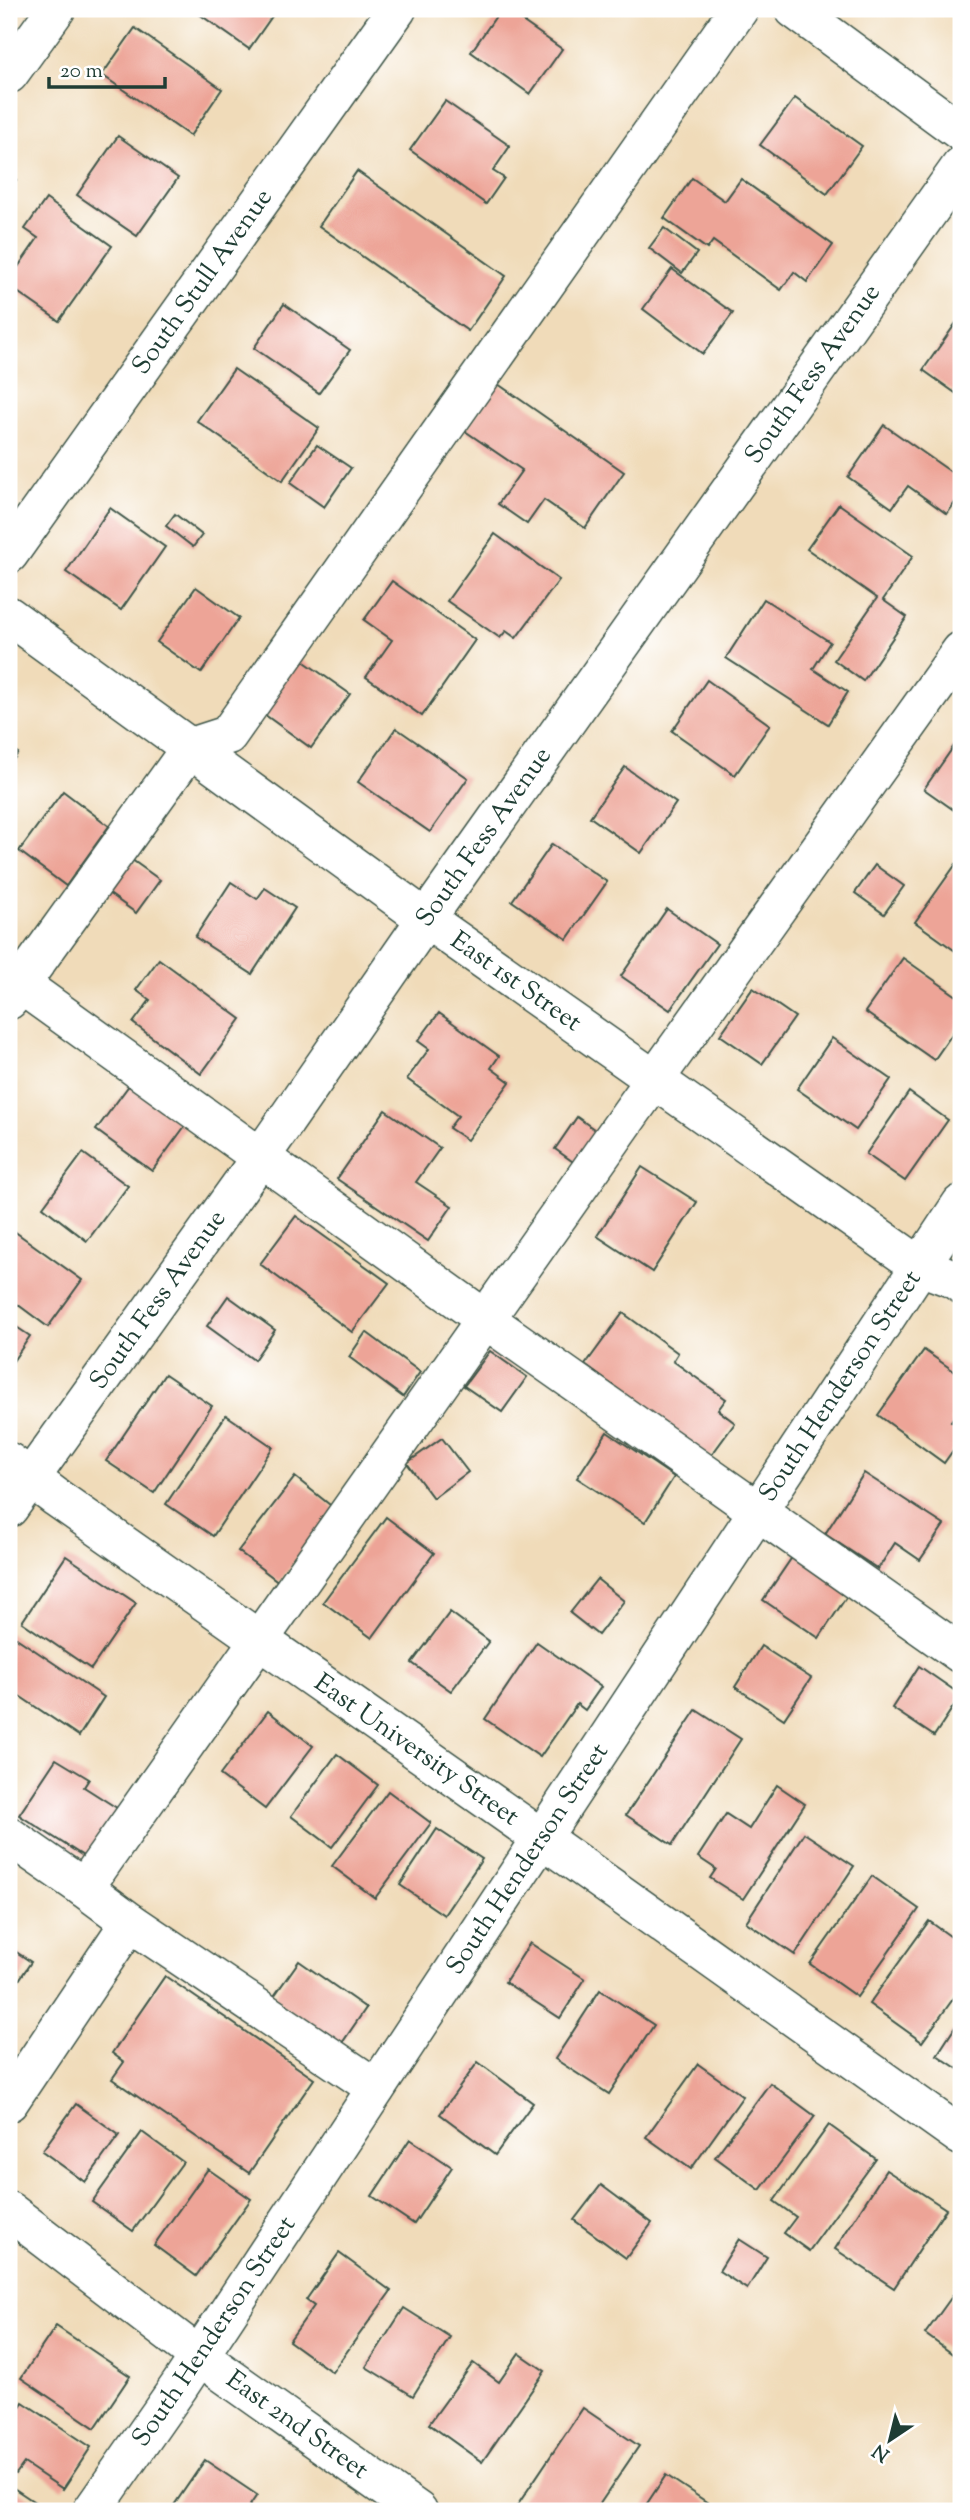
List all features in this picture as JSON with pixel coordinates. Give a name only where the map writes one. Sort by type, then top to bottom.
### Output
[{"type":"street","points":[[9,74],[56,9]]},
{"type":"street","name":"South Stull Avenue","points":[[9,554],[397,9]]},
{"type":"street","points":[[738,9],[228,735],[191,747],[13,987],[260,1158],[961,1654]]},
{"type":"street","points":[[794,9],[961,132]]},
{"type":"street","name":"South Fess Avenue","points":[[9,1508],[20,1470],[260,1158],[426,919],[961,166]]},
{"type":"street","name":"East 1st Street","points":[[9,616],[426,919],[654,1080],[920,1266],[961,1284]]},
{"type":"street","points":[[84,1888],[654,1080],[961,651]]},
{"type":"street","name":"South Henderson Street","points":[[92,2511],[199,2356],[961,1204]]},
{"type":"street","name":"East University Street","points":[[20,1470],[961,2136]]},
{"type":"street","points":[[9,1836],[130,1922],[376,2088]]},
{"type":"street","points":[[9,2102],[130,1922]]},
{"type":"street","name":"East 2nd Street","points":[[9,2211],[199,2356],[418,2511]]},
{"type":"building","points":[[192,9],[277,9],[249,49]]},
{"type":"building","points":[[501,9],[505,9],[562,49],[530,94],[471,52]]},
{"type":"building","points":[[135,28],[222,89],[190,136],[102,75]]},
{"type":"building","points":[[795,98],[862,146],[827,194],[760,145]]},
{"type":"building","points":[[445,101],[510,146],[493,171],[504,178],[486,204],[410,150]]},
{"type":"building","points":[[118,136],[178,178],[137,236],[77,195]]},
{"type":"building","points":[[357,171],[506,276],[468,331],[319,226]]},
{"type":"building","points":[[9,175],[16,180],[9,189]]},
{"type":"building","points":[[692,178],[725,201],[741,179],[833,245],[807,282],[794,272],[781,290],[713,241],[707,249],[664,218]]},
{"type":"building","points":[[46,199],[112,246],[59,321],[9,286],[9,280],[38,238],[25,229]]},
{"type":"building","points":[[664,228],[697,253],[682,273],[649,248]]},
{"type":"building","points":[[672,269],[733,313],[703,354],[643,309]]},
{"type":"building","points":[[284,304],[350,350],[319,393],[254,348]]},
{"type":"building","points":[[956,323],[961,327],[961,397],[923,370]]},
{"type":"building","points":[[234,369],[319,428],[282,481],[197,421]]},
{"type":"building","points":[[498,384],[624,472],[585,528],[544,500],[527,524],[498,504],[522,470],[465,431]]},
{"type":"building","points":[[884,425],[961,479],[961,494],[947,514],[908,486],[892,508],[848,477]]},
{"type":"building","points":[[317,445],[351,468],[324,507],[290,483]]},
{"type":"building","points":[[839,504],[913,556],[883,600],[907,617],[863,681],[834,660],[877,598],[807,549]]},
{"type":"building","points":[[110,508],[165,547],[121,610],[66,572]]},
{"type":"building","points":[[175,514],[202,535],[193,547],[166,526]]},
{"type":"building","points":[[495,534],[559,580],[516,638],[506,631],[500,638],[447,601]]},
{"type":"building","points":[[392,581],[475,640],[422,716],[366,677],[392,640],[364,620]]},
{"type":"building","points":[[196,587],[239,618],[201,673],[157,642]]},
{"type":"building","points":[[764,599],[830,642],[813,669],[848,692],[828,724],[726,658]]},
{"type":"building","points":[[299,658],[350,694],[311,748],[261,712]]},
{"type":"building","points":[[707,680],[770,725],[735,775],[672,731]]},
{"type":"building","points":[[396,728],[468,778],[430,832],[358,782]]},
{"type":"building","points":[[961,736],[961,815],[924,789]]},
{"type":"building","points":[[9,747],[18,753],[9,766]]},
{"type":"building","points":[[625,767],[676,803],[641,853],[590,817]]},
{"type":"building","points":[[63,791],[109,826],[66,886],[19,851]]},
{"type":"building","points":[[552,844],[607,882],[567,939],[512,901]]},
{"type":"building","points":[[128,857],[160,880],[136,913],[104,890]]},
{"type":"building","points":[[956,864],[961,868],[961,955],[915,922]]},
{"type":"building","points":[[875,865],[904,886],[884,914],[855,893]]},
{"type":"building","points":[[231,882],[257,899],[265,888],[295,908],[252,974],[195,937]]},
{"type":"building","points":[[667,909],[717,944],[670,1010],[621,976]]},
{"type":"building","points":[[903,958],[961,999],[961,1021],[934,1060],[865,1012]]},
{"type":"building","points":[[159,959],[241,1019],[201,1074],[133,1023],[150,1000],[136,990]]},
{"type":"building","points":[[753,988],[795,1017],[762,1064],[720,1035]]},
{"type":"building","points":[[439,1013],[499,1056],[491,1068],[510,1082],[467,1140],[449,1128],[458,1116],[407,1079],[429,1049],[418,1041]]},
{"type":"building","points":[[832,1038],[891,1079],[856,1130],[797,1089]]},
{"type":"building","points":[[130,1084],[185,1126],[152,1171],[96,1130]]},
{"type":"building","points":[[909,1092],[948,1120],[905,1181],[866,1154]]},
{"type":"building","points":[[385,1110],[440,1148],[416,1182],[452,1206],[428,1241],[337,1179]]},
{"type":"building","points":[[577,1117],[608,1139],[586,1171],[555,1149]]},
{"type":"building","points":[[83,1153],[128,1186],[87,1241],[43,1207]]},
{"type":"building","points":[[642,1167],[697,1202],[652,1272],[597,1236]]},
{"type":"building","points":[[296,1216],[389,1283],[352,1332],[260,1264]]},
{"type":"building","points":[[14,1231],[82,1280],[48,1327],[9,1298],[9,1239]]},
{"type":"building","points":[[228,1296],[275,1330],[254,1360],[207,1326]]},
{"type":"building","points":[[623,1313],[678,1353],[673,1361],[726,1399],[718,1410],[735,1423],[710,1457],[585,1365]]},
{"type":"building","points":[[9,1322],[30,1336],[9,1367]]},
{"type":"building","points":[[366,1332],[420,1372],[403,1397],[349,1357]]},
{"type":"building","points":[[924,1350],[961,1376],[961,1407],[951,1421],[961,1428],[961,1439],[944,1463],[878,1415]]},
{"type":"building","points":[[490,1351],[527,1377],[502,1412],[464,1386]]},
{"type":"building","points":[[165,1374],[212,1406],[154,1493],[106,1461]]},
{"type":"building","points":[[226,1415],[273,1447],[213,1536],[166,1504]]},
{"type":"building","points":[[607,1432],[674,1477],[645,1522],[577,1478]]},
{"type":"building","points":[[442,1438],[468,1472],[433,1498],[407,1463]]},
{"type":"building","points":[[864,1473],[944,1525],[920,1560],[895,1543],[878,1569],[825,1534]]},
{"type":"building","points":[[295,1477],[335,1509],[279,1582],[238,1551]]},
{"type":"building","points":[[386,1517],[434,1553],[372,1638],[323,1602]]},
{"type":"building","points":[[797,1550],[853,1587],[819,1638],[763,1600]]},
{"type":"building","points":[[66,1556],[136,1603],[91,1669],[22,1622]]},
{"type":"building","points":[[597,1579],[624,1601],[598,1635],[570,1613]]},
{"type":"building","points":[[450,1612],[489,1641],[451,1691],[412,1663]]},
{"type":"building","points":[[9,1633],[104,1697],[79,1736],[9,1689]]},
{"type":"building","points":[[537,1642],[601,1687],[585,1710],[577,1704],[540,1757],[485,1719]]},
{"type":"building","points":[[761,1646],[811,1678],[784,1719],[735,1687]]},
{"type":"building","points":[[919,1666],[961,1695],[934,1736],[892,1708]]},
{"type":"building","points":[[696,1710],[741,1739],[672,1845],[626,1815]]},
{"type":"building","points":[[268,1711],[313,1746],[265,1809],[220,1775]]},
{"type":"building","points":[[337,1754],[378,1785],[332,1847],[291,1816]]},
{"type":"building","points":[[56,1759],[89,1779],[84,1787],[120,1810],[88,1859],[19,1815]]},
{"type":"building","points":[[777,1785],[805,1804],[743,1899],[710,1878],[716,1869],[698,1857],[726,1814],[749,1829]]},
{"type":"building","points":[[388,1791],[431,1823],[375,1898],[332,1866]]},
{"type":"building","points":[[437,1829],[482,1859],[444,1915],[400,1885]]},
{"type":"building","points":[[804,1833],[854,1866],[795,1955],[746,1922]]},
{"type":"building","points":[[872,1876],[919,1909],[857,1997],[810,1964]]},
{"type":"building","points":[[929,1921],[961,1944],[961,1988],[922,2042],[869,2004]]},
{"type":"building","points":[[530,1943],[585,1979],[560,2018],[505,1982]]},
{"type":"building","points":[[9,1947],[31,1962],[9,1995]]},
{"type":"building","points":[[299,1961],[366,2008],[340,2046],[272,1999]]},
{"type":"building","points":[[165,1976],[314,2079],[249,2173],[112,2079],[124,2062],[112,2053]]},
{"type":"building","points":[[600,1990],[654,2025],[609,2094],[555,2059]]},
{"type":"building","points":[[961,2018],[961,2071],[937,2055]]},
{"type":"building","points":[[478,2062],[533,2103],[495,2155],[440,2114]]},
{"type":"building","points":[[698,2064],[743,2096],[691,2169],[646,2137]]},
{"type":"building","points":[[770,2083],[815,2116],[760,2190],[715,2157]]},
{"type":"building","points":[[76,2104],[119,2135],[85,2182],[42,2151]]},
{"type":"building","points":[[829,2125],[876,2159],[809,2251],[784,2233],[796,2217],[774,2201]]},
{"type":"building","points":[[142,2132],[183,2162],[133,2231],[92,2202]]},
{"type":"building","points":[[410,2139],[452,2167],[414,2224],[372,2196]]},
{"type":"building","points":[[208,2169],[251,2199],[196,2276],[154,2245]]},
{"type":"building","points":[[886,2170],[946,2209],[894,2288],[835,2249]]},
{"type":"building","points":[[601,2185],[652,2223],[626,2258],[574,2220]]},
{"type":"building","points":[[739,2239],[767,2257],[747,2289],[719,2271]]},
{"type":"building","points":[[339,2253],[391,2291],[332,2372],[289,2341],[314,2306],[306,2300]]},
{"type":"building","points":[[961,2284],[961,2360],[925,2334]]},
{"type":"building","points":[[404,2308],[450,2337],[413,2396],[366,2367]]},
{"type":"building","points":[[56,2326],[130,2376],[95,2428],[21,2378]]},
{"type":"building","points":[[519,2353],[545,2371],[482,2462],[429,2424],[473,2363],[499,2382]]},
{"type":"building","points":[[23,2402],[91,2447],[63,2489],[24,2463],[16,2474],[9,2470],[9,2424]]},
{"type":"building","points":[[583,2408],[639,2446],[595,2511],[525,2511],[517,2506]]},
{"type":"building","points":[[205,2460],[257,2495],[246,2511],[170,2511]]},
{"type":"building","points":[[666,2475],[720,2511],[642,2511]]},
{"type":"building","points":[[9,2485],[48,2511],[9,2511]]}]
